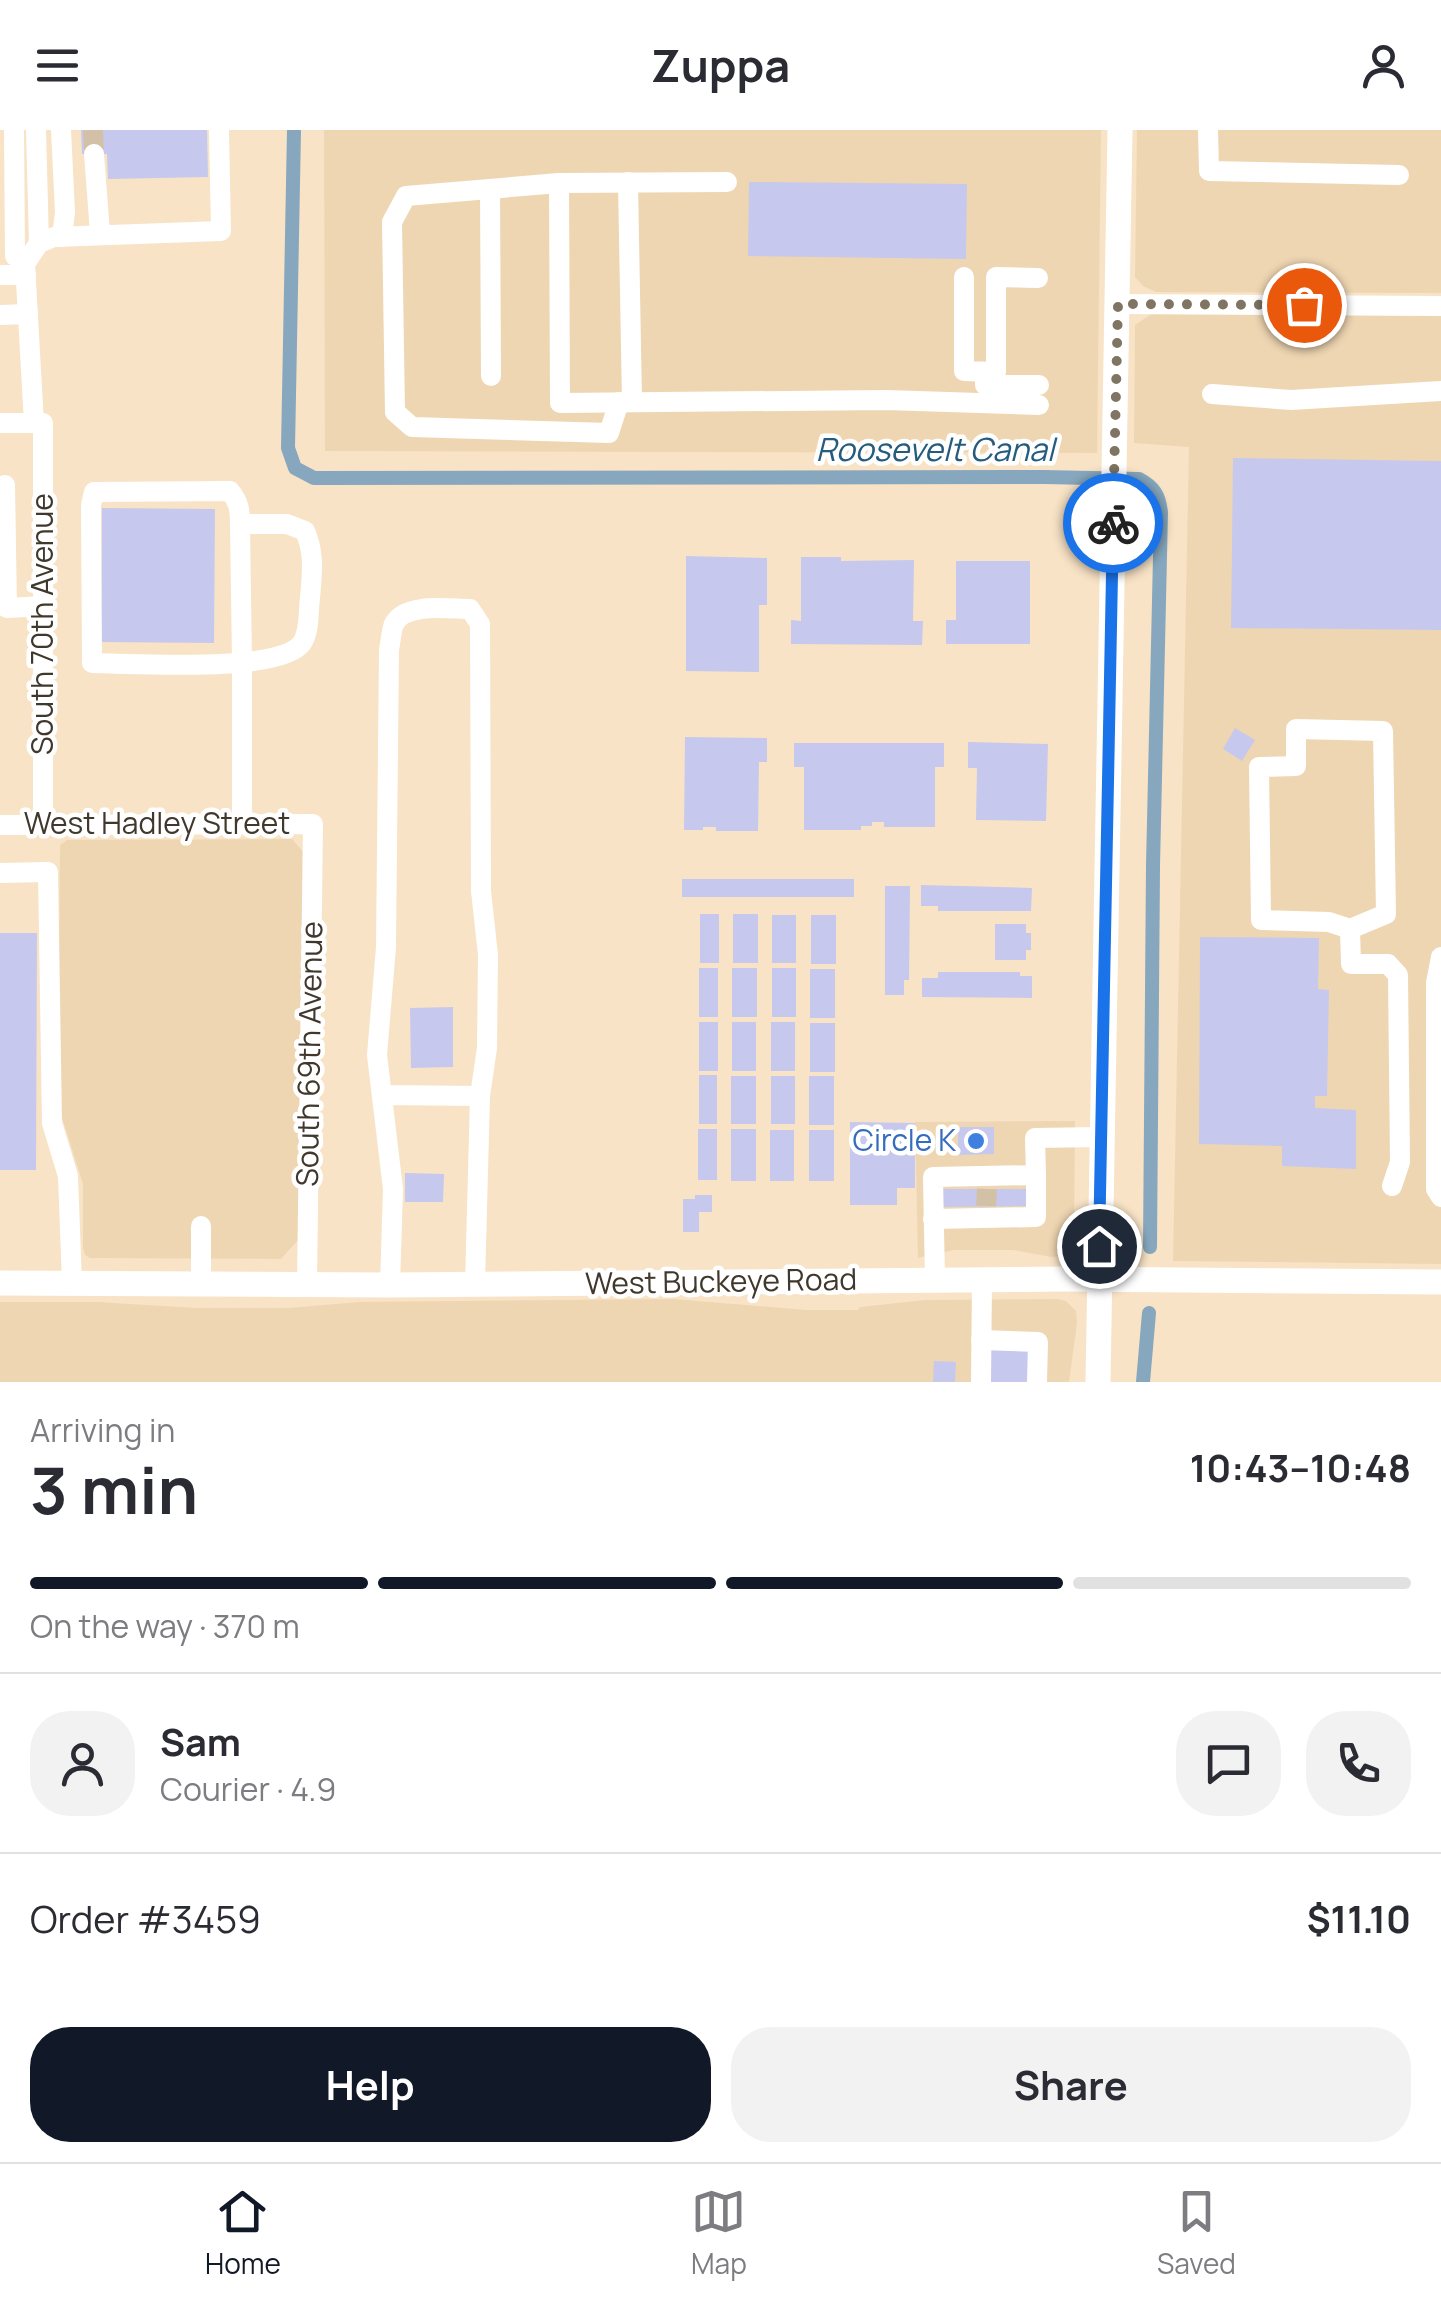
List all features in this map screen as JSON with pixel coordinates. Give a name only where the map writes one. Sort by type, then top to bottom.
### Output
[{"type":"main road","points":[[1098,1382],[1120,130]]},
{"type":"main road","name":"West Buckeye Road","points":[[0,1284],[1099,1279],[1441,1282]]},
{"type":"street","name":"South 70th Avenue","points":[[14,130],[16,261],[28,314],[38,423],[43,825]]},
{"type":"street","points":[[36,130],[40,242]]},
{"type":"street","points":[[50,130],[52,210],[62,230]]},
{"type":"street","points":[[61,130],[65,212],[62,230]]},
{"type":"street","points":[[0,275],[40,242],[62,230],[100,234],[221,231],[219,130]]},
{"type":"street","points":[[1208,130],[1208,171],[1398,176]]},
{"type":"street","points":[[98,154],[95,194],[100,202],[100,234]]},
{"type":"street","points":[[628,182],[626,402],[609,433],[412,427],[395,412],[392,222],[406,196],[559,182],[628,182],[726,182]]},
{"type":"street","points":[[559,182],[560,431]]},
{"type":"street","points":[[490,188],[491,376]]},
{"type":"street","points":[[964,277],[964,371],[985,372],[996,372],[996,277],[1038,278]]},
{"type":"street","points":[[1118,304],[1441,306]]},
{"type":"street","points":[[0,315],[28,314]]},
{"type":"street","points":[[560,403],[1039,395],[985,385],[985,372]]},
{"type":"street","points":[[1212,394],[1291,400],[1441,391]]},
{"type":"street","points":[[0,424],[38,423]]},
{"type":"street","points":[[5,484],[4,608],[43,606]]},
{"type":"street","points":[[240,524],[286,524],[305,530],[314,550],[302,645],[285,656],[242,664],[92,663],[91,505],[94,492],[230,490],[237,500],[240,524],[242,664],[242,823]]},
{"type":"street","points":[[390,1285],[393,1189],[377,1055],[386,947],[389,648],[394,624],[404,614],[441,609],[470,610],[480,624],[481,891],[488,955],[488,1048],[480,1096],[475,1284]]},
{"type":"street","points":[[1296,729],[1383,730],[1386,914],[1350,928],[1329,922],[1261,920],[1260,767],[1296,766],[1296,729]]},
{"type":"street","name":"West Hadley Street","points":[[0,825],[314,824]]},
{"type":"street","name":"South 69th Avenue","points":[[307,1285],[314,824]]},
{"type":"street","points":[[0,872],[48,872],[52,1123],[68,1176],[72,1283]]},
{"type":"street","points":[[1350,928],[1351,964],[1388,964],[1398,974],[1400,1162],[1392,1186]]},
{"type":"street","points":[[1441,957],[1436,983],[1436,1189],[1441,1197]]},
{"type":"street","points":[[384,1095],[480,1096]]},
{"type":"street","points":[[935,1280],[933,1177],[1036,1217],[1035,1138],[1101,1136]]},
{"type":"street","points":[[934,1219],[1036,1176]]},
{"type":"street","points":[[201,1226],[201,1284]]},
{"type":"street","points":[[981,1382],[982,1280]]},
{"type":"street","points":[[982,1340],[1038,1342],[1037,1382]]},
{"type":"shaded area","points":[[324,130],[1101,130],[1097,453],[325,451]]},
{"type":"shaded area","points":[[1137,130],[1441,130],[1441,293],[1156,292],[1143,286],[1135,277]]},
{"type":"shaded area","points":[[1153,313],[1441,316],[1441,1264],[1173,1261],[1189,447],[1134,443],[1135,325]]},
{"type":"shaded area","points":[[292,839],[305,854],[299,1239],[281,1259],[90,1258],[83,1248],[83,1184],[58,1105],[60,845],[67,840]]},
{"type":"shaded area","points":[[1075,1121],[1074,1239],[1069,1250],[1051,1257],[1013,1250],[954,1250],[918,1258],[915,1122]]},
{"type":"shaded area","points":[[673,1299],[806,1310],[858,1310],[925,1300],[1058,1299],[1076,1311],[1077,1323],[1069,1382],[0,1382],[0,1302],[289,1308],[359,1302]]},
{"type":"building","points":[[81,130],[207,130],[208,177],[108,179],[107,154],[82,154]]},
{"type":"building","points":[[749,182],[967,184],[966,259],[748,256]]},
{"type":"building","points":[[1233,458],[1441,461],[1441,630],[1231,628]]},
{"type":"building","points":[[102,508],[215,509],[214,643],[101,642]]},
{"type":"building","points":[[686,556],[767,558],[767,605],[759,605],[759,672],[686,671]]},
{"type":"building","points":[[801,557],[914,560],[913,621],[923,621],[922,645],[791,644],[791,620],[801,621]]},
{"type":"building","points":[[956,561],[1030,561],[1030,644],[946,644],[946,620],[956,620]]},
{"type":"building","points":[[1235,728],[1255,740],[1242,761],[1223,749]]},
{"type":"building","points":[[685,737],[767,738],[767,762],[759,762],[758,831],[716,831],[716,827],[684,830]]},
{"type":"building","points":[[968,742],[1048,744],[1046,821],[976,820],[977,768],[968,768]]},
{"type":"building","points":[[794,743],[944,743],[944,767],[935,767],[935,827],[884,827],[884,822],[872,822],[872,826],[861,826],[861,830],[804,830],[804,767],[794,767]]},
{"type":"building","points":[[682,879],[854,879],[854,897],[682,897]]},
{"type":"building","points":[[921,885],[1032,888],[1031,911],[938,911],[938,906],[921,906]]},
{"type":"building","points":[[885,886],[910,886],[909,980],[904,980],[904,995],[885,995]]},
{"type":"building","points":[[700,914],[719,914],[719,963],[700,963]]},
{"type":"building","points":[[733,914],[758,914],[758,963],[733,963]]},
{"type":"building","points":[[772,915],[796,915],[796,963],[772,963]]},
{"type":"building","points":[[811,915],[836,915],[836,964],[811,964]]},
{"type":"building","points":[[995,924],[1026,924],[1026,933],[1031,933],[1031,950],[1026,950],[1026,960],[995,960]]},
{"type":"building","points":[[0,933],[37,933],[36,1170],[0,1170]]},
{"type":"building","points":[[1200,937],[1319,938],[1318,989],[1329,990],[1327,1096],[1315,1096],[1315,1108],[1356,1110],[1356,1169],[1282,1166],[1282,1146],[1199,1144]]},
{"type":"building","points":[[699,968],[718,968],[718,1017],[699,1017]]},
{"type":"building","points":[[732,968],[757,968],[757,1017],[732,1017]]},
{"type":"building","points":[[772,968],[796,968],[796,1017],[772,1017]]},
{"type":"building","points":[[810,969],[835,969],[835,1018],[810,1018]]},
{"type":"building","points":[[938,972],[1020,972],[1020,976],[1032,976],[1032,998],[922,997],[922,978],[938,978]]},
{"type":"building","points":[[453,1007],[453,1067],[411,1068],[410,1008]]},
{"type":"building","points":[[699,1022],[718,1022],[718,1071],[699,1071]]},
{"type":"building","points":[[732,1022],[756,1022],[756,1071],[732,1071]]},
{"type":"building","points":[[771,1022],[795,1022],[795,1071],[771,1071]]},
{"type":"building","points":[[810,1023],[835,1023],[835,1072],[810,1072]]},
{"type":"building","points":[[699,1075],[717,1075],[717,1124],[699,1124]]},
{"type":"building","points":[[731,1076],[756,1076],[756,1124],[731,1124]]},
{"type":"building","points":[[771,1076],[795,1076],[795,1124],[771,1124]]},
{"type":"building","points":[[809,1076],[834,1076],[834,1125],[809,1125]]},
{"type":"building","points":[[850,1122],[915,1123],[915,1188],[897,1188],[897,1205],[850,1205]]},
{"type":"building","name":"Circle K","points":[[958,1127],[994,1127],[994,1154],[958,1155]]},
{"type":"building","points":[[698,1129],[717,1129],[717,1180],[698,1180]]},
{"type":"building","points":[[731,1129],[756,1129],[756,1181],[731,1181]]},
{"type":"building","points":[[770,1130],[794,1130],[794,1181],[770,1181]]},
{"type":"building","points":[[809,1130],[834,1130],[834,1181],[809,1181]]},
{"type":"building","points":[[405,1173],[444,1174],[443,1202],[405,1202]]},
{"type":"building","name":"Circle K","points":[[941,1189],[1031,1189],[1031,1206],[941,1207]]},
{"type":"building","points":[[695,1195],[712,1195],[712,1212],[699,1212],[699,1232],[683,1232],[683,1199],[695,1199]]},
{"type":"building","points":[[991,1349],[1029,1349],[1028,1382],[991,1382]]},
{"type":"building","points":[[934,1361],[956,1362],[955,1382],[933,1382]]},
{"type":"waterway","name":"Roosevelt Canal","points":[[294,130],[288,448],[295,468],[314,478],[1044,477],[1139,479],[1155,492],[1161,512],[1150,1247]]},
{"type":"waterway","name":"Roosevelt Canal","points":[[1143,1382],[1149,1313]]},
{"type":"tunnel","points":[[93,130],[94,154]]},
{"type":"tunnel","points":[[986,1206],[987,1189]]},
{"type":"way so far","points":[[1113,523],[1118,304],[1304,305]]},
{"type":"place","name":"Circle K","points":[[976,1141]]},
{"type":"route","points":[[1099,1246],[1113,523]]}]
